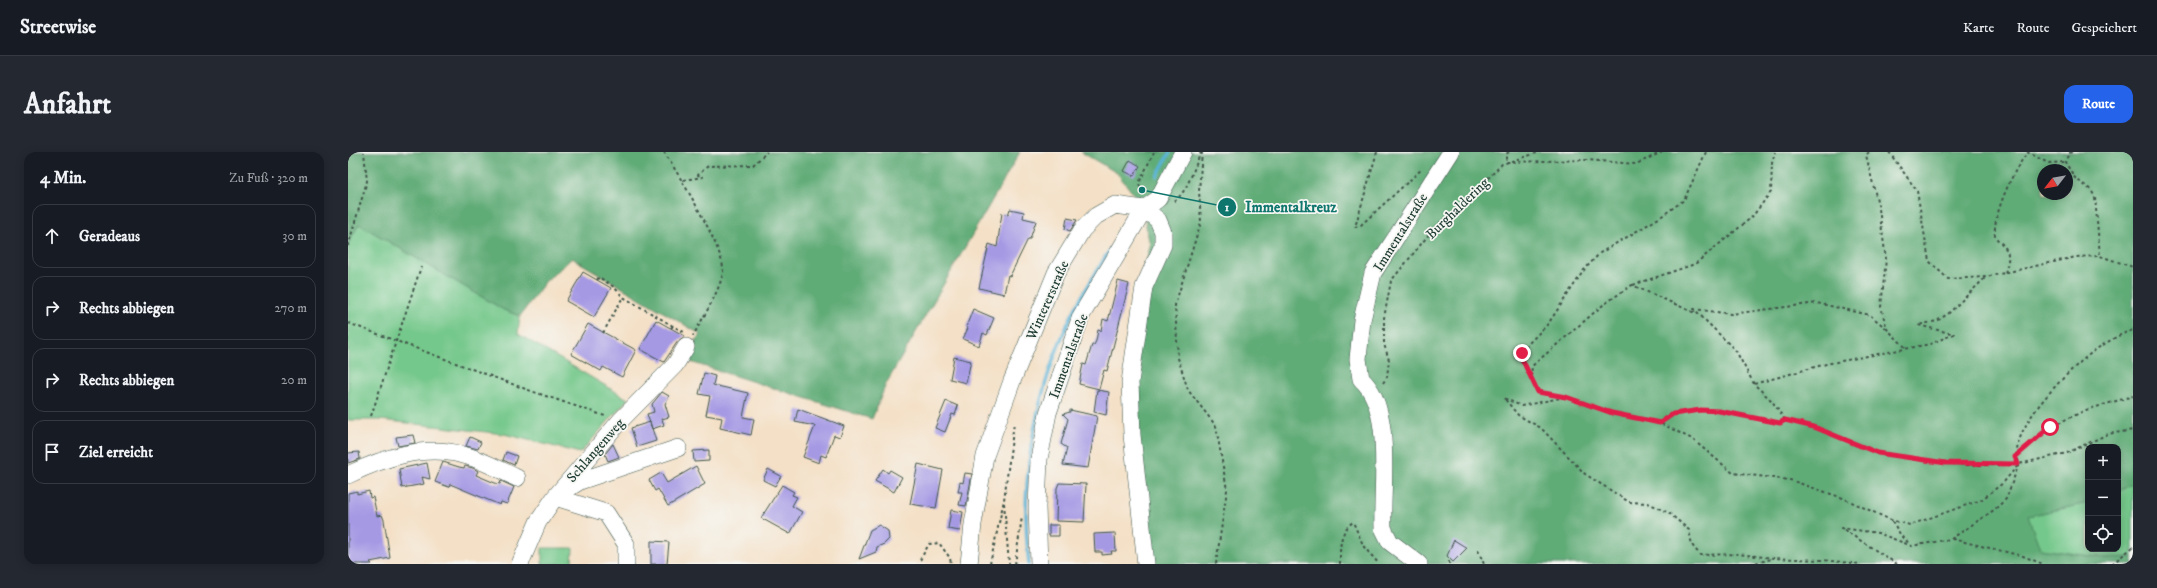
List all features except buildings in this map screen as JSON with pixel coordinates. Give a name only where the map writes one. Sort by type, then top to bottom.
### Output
[{"type":"street","name":"Immentalstraße","points":[[1039,564],[1037,507],[1039,459],[1048,412],[1081,316],[1144,209],[1158,199],[1183,152]]},
{"type":"street","name":"Immentalstraße","points":[[1419,564],[1390,542],[1383,528],[1381,417],[1369,386],[1360,379],[1358,359],[1362,320],[1373,273],[1451,152]]},
{"type":"street","name":"Wintererstraße","points":[[969,564],[973,524],[986,456],[1012,381],[1056,273],[1082,230],[1096,216],[1114,205],[1144,209]]},
{"type":"street","points":[[1144,209],[1158,220],[1163,232],[1163,245],[1144,286],[1130,382],[1132,435],[1146,564]]},
{"type":"street","name":"Schlangenweg","points":[[520,564],[538,522],[555,497],[620,421],[675,365],[686,347]]},
{"type":"street","points":[[555,497],[580,481],[678,448]]},
{"type":"street","points":[[348,475],[376,463],[413,452],[438,451],[464,455],[517,478]]},
{"type":"street","points":[[555,497],[606,513],[626,544],[626,564]]},
{"type":"path","points":[[348,246],[367,181],[364,152]]},
{"type":"path","points":[[664,152],[683,180],[715,242],[724,271],[710,306],[686,347]]},
{"type":"path","points":[[683,180],[703,178],[698,175],[708,166],[753,165],[767,152]]},
{"type":"path","points":[[1144,209],[1139,183],[1154,152]]},
{"type":"path","points":[[1202,152],[1199,191],[1201,222],[1175,306],[1178,358],[1188,390],[1216,426],[1227,490],[1216,564]]},
{"type":"path","points":[[1377,152],[1355,227],[1361,225],[1423,168]]},
{"type":"path","points":[[1509,152],[1506,154],[1506,162],[1586,160],[1636,164],[1662,152]]},
{"type":"path","name":"Burghaldering","points":[[1386,380],[1389,360],[1384,344],[1384,318],[1391,281],[1435,227],[1506,162],[1540,152]]},
{"type":"path","points":[[1706,152],[1684,200],[1659,218],[1600,253],[1584,270],[1548,324],[1522,353],[1522,359],[1538,392],[1566,397],[1612,413],[1660,423],[1692,439],[1733,473],[1790,480],[1843,498],[1891,520],[1910,525],[1980,500],[2003,483],[2018,464]]},
{"type":"path","points":[[1531,378],[1532,366],[1603,305],[1632,285],[1695,264],[1752,217],[1771,192],[1772,163],[1775,152]]},
{"type":"path","points":[[1869,152],[1866,155],[1879,209],[1886,259],[1881,307],[1887,329]]},
{"type":"path","points":[[1889,152],[1916,192],[1929,261],[1948,279],[1986,277],[2076,257],[2100,256],[2133,267]]},
{"type":"path","points":[[2005,273],[2010,258],[2008,249],[1996,238],[1994,226],[2003,195],[2028,152],[2048,163],[2065,162]]},
{"type":"path","points":[[2065,162],[2069,153],[2072,152]]},
{"type":"path","points":[[2065,162],[2074,178],[2091,190],[2095,197],[2100,256]]},
{"type":"path","points":[[371,416],[421,267]]},
{"type":"path","points":[[597,280],[599,277],[614,287],[623,297],[672,326]]},
{"type":"path","points":[[1754,384],[1826,364],[1930,344],[1954,334],[1918,325],[1937,321],[1949,313],[1986,277]]},
{"type":"path","points":[[1632,285],[1695,313],[1694,309]]},
{"type":"path","points":[[603,333],[623,297]]},
{"type":"path","points":[[1694,309],[1731,314],[1817,303],[1870,315],[1887,329],[1905,348]]},
{"type":"path","points":[[1694,309],[1736,351],[1754,384],[1772,400],[1785,420],[1814,427],[1886,454],[1946,463],[2018,464],[2067,453],[2108,434],[2133,430]]},
{"type":"path","points":[[348,323],[531,391],[620,421]]},
{"type":"path","points":[[1951,539],[1994,510],[2006,499],[2018,464],[2015,457],[2019,437],[2050,391],[2097,349],[2120,334],[2133,330]]},
{"type":"path","points":[[2015,457],[2050,427],[2086,410],[2133,396]]},
{"type":"path","points":[[1566,397],[1521,406],[1504,398],[1518,415],[1541,428],[1585,474],[1629,502],[1648,504],[1669,513],[1689,530],[1692,545],[1700,555],[1738,554],[1861,564]]},
{"type":"path","points":[[1660,423],[1673,414],[1701,410],[1719,411],[1780,423],[1785,420]]},
{"type":"path","points":[[990,564],[1004,500],[1014,422]]},
{"type":"path","points":[[1004,500],[1010,564]]},
{"type":"path","points":[[1015,564],[1020,525],[1023,514]]},
{"type":"path","points":[[1891,520],[1902,537],[1912,546]]},
{"type":"path","points":[[1340,564],[1340,542],[1346,527],[1353,522],[1364,547],[1379,564]]},
{"type":"path","points":[[1897,564],[1841,528],[1878,533],[1912,546],[1951,539],[2023,556],[2043,564]]},
{"type":"path","points":[[920,560],[929,544],[939,543],[950,558],[951,564]]},
{"type":"path","points":[[2112,564],[2133,547]]},
{"type":"path","points":[[1478,550],[1484,564]]},
{"type":"path","points":[[1750,564],[1774,558]]},
{"type":"green space","points":[[348,152],[1020,152],[886,384],[872,419],[684,360],[700,334],[572,258],[545,282],[520,316],[504,310],[359,224],[348,244]]},
{"type":"green space","points":[[1081,152],[2133,152],[2133,483],[2121,490],[2121,444],[2085,444],[2085,504],[2028,516],[2040,549],[2105,558],[2133,557],[2133,564],[1146,564],[1129,331],[1150,246],[1142,205],[1117,173]]},
{"type":"green space","points":[[359,224],[504,310],[520,316],[518,334],[628,399],[580,453],[504,434],[380,420],[348,420],[348,244]]},
{"type":"green space","points":[[2133,483],[2133,557],[2105,558],[2040,549],[2027,516],[2085,504],[2085,552],[2121,552],[2121,490]]},
{"type":"green space","points":[[542,548],[573,548],[572,564],[542,564]]},
{"type":"waterway","points":[[1157,176],[1170,152]]},
{"type":"waterway","points":[[1029,564],[1026,533],[1028,470],[1039,408],[1047,377],[1070,319],[1111,248]]},
{"type":"place","name":"Immentalkreuz","points":[[1142,190]]},
{"type":"route","points":[[1522,353],[1522,359],[1538,392],[1566,397],[1612,413],[1660,423],[1673,414],[1701,410],[1719,411],[1780,423],[1785,420],[1814,427],[1878,453],[1914,460],[1969,465],[2018,464],[2015,457],[2050,427]]}]
